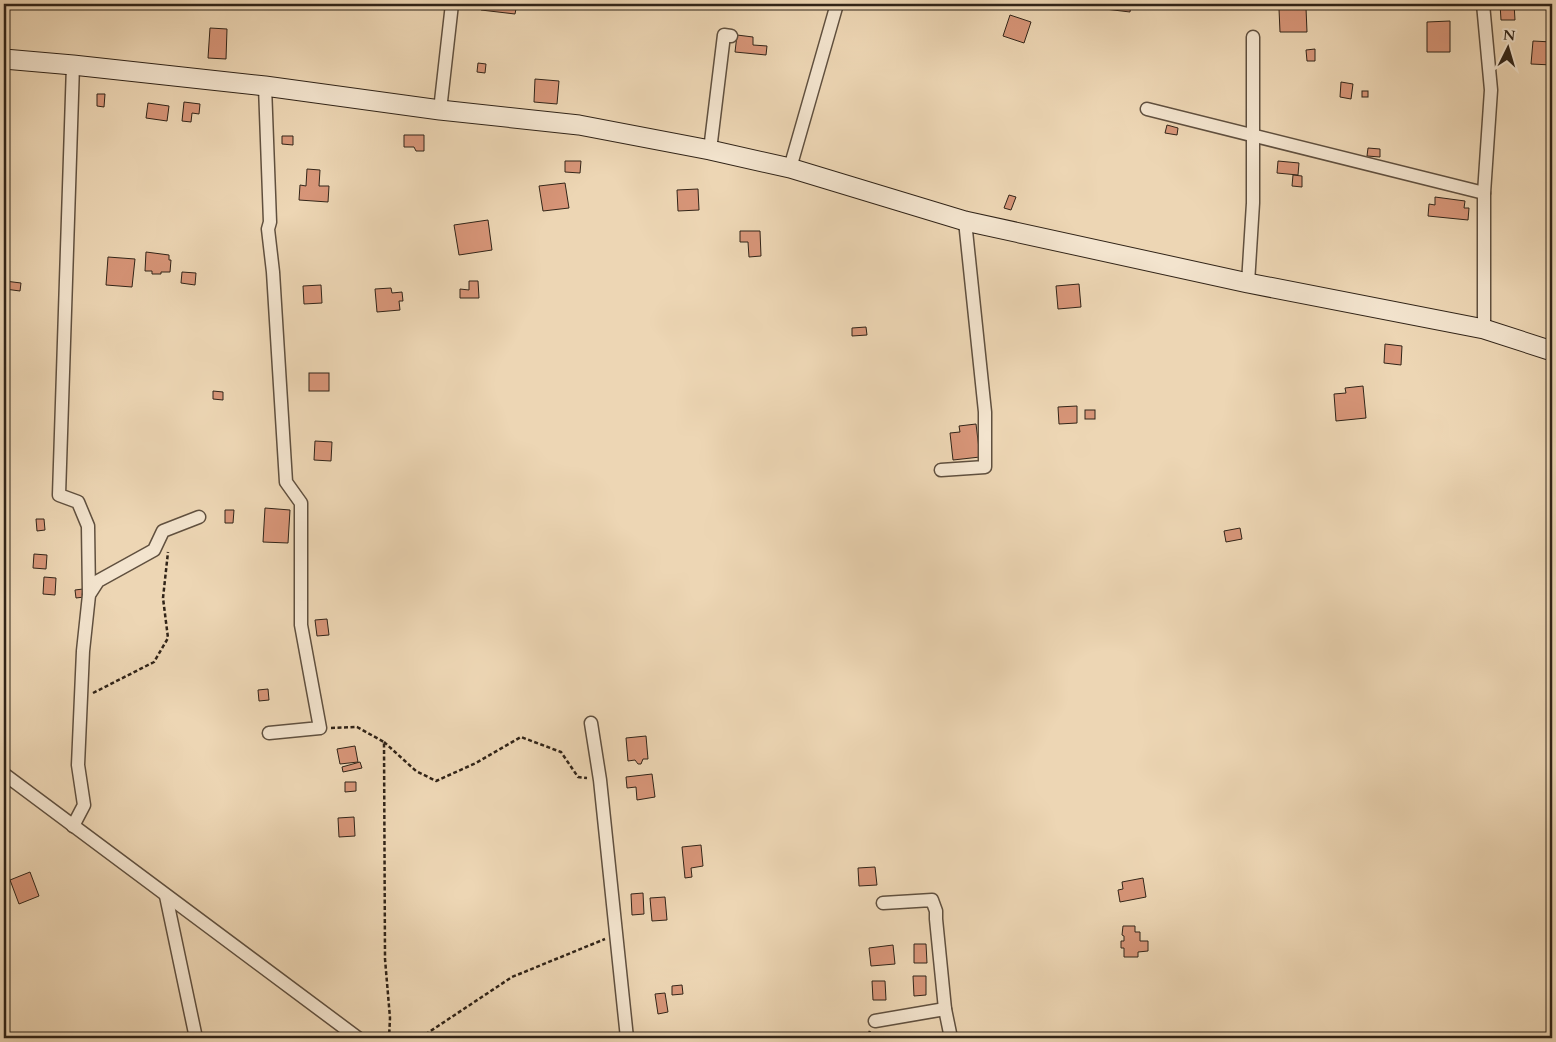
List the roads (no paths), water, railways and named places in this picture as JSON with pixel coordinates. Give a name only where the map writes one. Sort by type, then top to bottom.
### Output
[{"type":"main road","points":[[4,59],[265,86],[440,110],[579,125],[710,150],[790,168],[965,221],[1248,283],[1484,329],[1552,351]]},
{"type":"street","points":[[440,110],[452,4]]},
{"type":"street","points":[[790,168],[837,4]]},
{"type":"street","points":[[1483,4],[1491,90],[1484,193],[1484,329]]},
{"type":"street","points":[[710,150],[724,35],[731,36]]},
{"type":"street","points":[[1248,283],[1253,203],[1253,37]]},
{"type":"street","points":[[73,826],[84,805],[78,765],[83,651],[89,595],[88,526],[78,502],[59,495],[74,65]]},
{"type":"street","points":[[265,86],[270,222],[268,229],[274,272],[286,482],[301,503],[300,625],[320,728],[269,733]]},
{"type":"street","points":[[1147,109],[1484,193]]},
{"type":"street","points":[[941,470],[985,466],[985,412],[965,221]]},
{"type":"street","points":[[89,595],[98,581],[154,550],[163,531],[199,517]]},
{"type":"street","points":[[591,723],[600,780],[627,1038]]},
{"type":"street","points":[[4,774],[358,1038]]},
{"type":"street","points":[[166,896],[196,1038]]},
{"type":"street","points":[[883,903],[932,900],[936,911],[945,1009],[951,1038]]},
{"type":"street","points":[[875,1021],[945,1009]]}]
